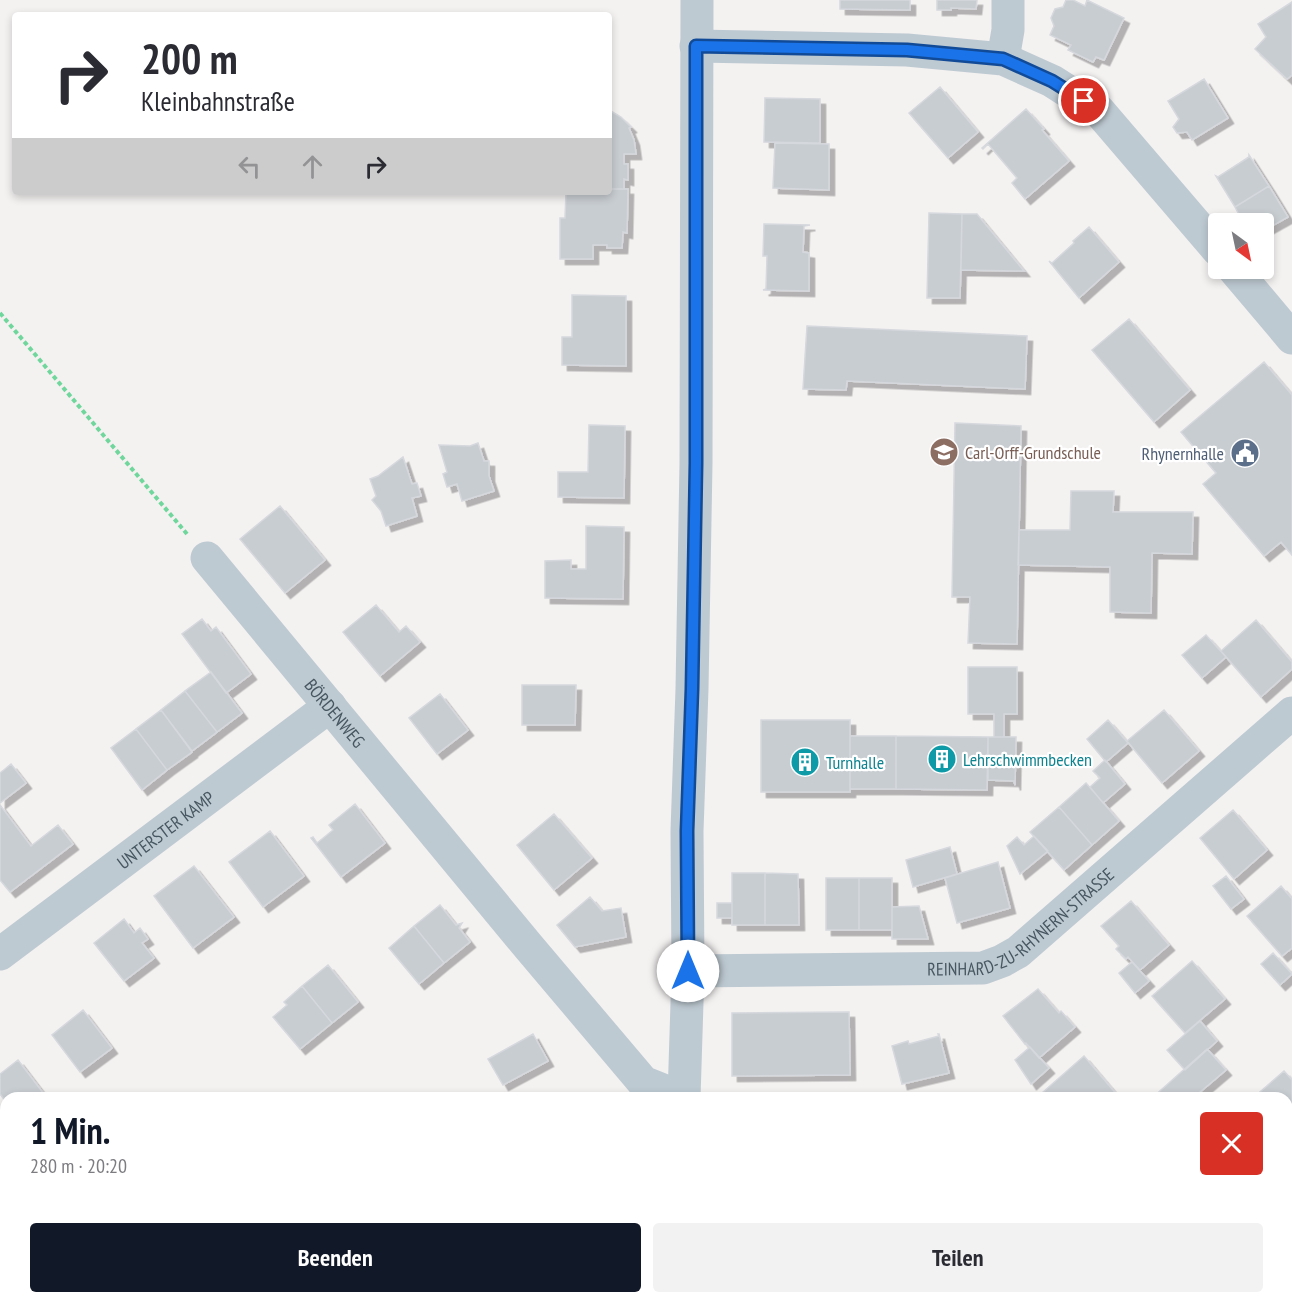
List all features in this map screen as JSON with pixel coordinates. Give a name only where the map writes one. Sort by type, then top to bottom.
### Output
[{"type":"street","points":[[683,1092],[688,971],[687,831],[696,463],[697,0]]},
{"type":"street","points":[[1003,59],[1008,30],[1008,0]]},
{"type":"street","points":[[696,46],[907,50],[1003,59],[1052,81],[1100,111],[1208,238]]},
{"type":"street","points":[[1242,279],[1292,338]]},
{"type":"street","name":"BÖRDENWEG","points":[[207,558],[643,1082],[668,1092]]},
{"type":"street","name":"UNTERSTER KAMP","points":[[1,951],[330,706]]},
{"type":"street","name":"REINHARD-ZU-RHYNERN-STRASSE","points":[[688,971],[983,968],[1002,961],[1018,952],[1292,713]]},
{"type":"path","points":[[0,313],[207,558]]},
{"type":"building","points":[[840,0],[910,0],[910,10],[840,9]]},
{"type":"building","points":[[937,0],[977,0],[976,9],[937,10]]},
{"type":"building","points":[[1066,0],[1073,0],[1085,6],[1087,0],[1124,18],[1104,60],[1096,57],[1093,62],[1068,50],[1071,45],[1050,35],[1054,26],[1051,18],[1055,9],[1063,7]]},
{"type":"building","points":[[1292,2],[1292,75],[1287,79],[1255,49],[1266,37],[1258,24]]},
{"type":"building","points":[[1204,79],[1228,118],[1192,140],[1187,132],[1177,133],[1173,127],[1179,119],[1168,101]]},
{"type":"building","points":[[940,87],[978,132],[948,158],[909,113]]},
{"type":"building","points":[[765,98],[820,99],[820,143],[764,142]]},
{"type":"building","points":[[1026,109],[1069,161],[1025,199],[1012,183],[1017,178],[988,144],[982,148]]},
{"type":"building","points":[[612,112],[631,127],[629,128],[634,140],[636,154],[624,154],[624,164],[628,164],[628,180],[624,179],[624,189],[612,189]]},
{"type":"building","points":[[775,143],[829,144],[829,190],[773,188]]},
{"type":"building","points":[[1249,155],[1269,186],[1235,207],[1216,176],[1218,177]]},
{"type":"building","points":[[1269,186],[1288,217],[1274,225],[1274,213],[1238,213],[1235,207]]},
{"type":"building","points":[[612,189],[628,189],[627,233],[623,232],[622,248],[593,245],[593,259],[560,259],[560,218],[565,218],[566,195],[612,195]]},
{"type":"building","points":[[929,213],[962,214],[960,298],[927,298]]},
{"type":"building","points":[[962,214],[977,214],[1024,271],[961,270]]},
{"type":"building","points":[[764,224],[810,225],[804,226],[803,252],[809,253],[809,291],[763,290],[766,289],[767,256],[763,256]]},
{"type":"building","points":[[1089,227],[1119,262],[1079,298],[1049,261],[1052,263]]},
{"type":"building","points":[[572,295],[626,296],[626,366],[562,365],[562,337],[572,337]]},
{"type":"building","points":[[1129,319],[1190,390],[1154,422],[1092,350]]},
{"type":"building","points":[[807,326],[1027,336],[1025,389],[847,381],[846,390],[803,389]]},
{"type":"building","name":"Rhynernhalle","points":[[1264,362],[1292,395],[1292,555],[1281,542],[1264,556],[1203,484],[1216,473],[1181,432]]},
{"type":"building","points":[[955,423],[1021,426],[1017,644],[968,643],[970,597],[952,597]]},
{"type":"building","points":[[589,425],[625,426],[624,498],[558,497],[558,472],[588,472]]},
{"type":"building","points":[[478,443],[484,461],[489,461],[489,476],[494,491],[462,501],[457,484],[447,487],[443,474],[447,472],[439,445],[470,446]]},
{"type":"building","points":[[403,457],[412,484],[417,483],[421,496],[412,498],[417,516],[386,526],[381,511],[372,500],[376,496],[370,479],[378,476]]},
{"type":"building","points":[[1071,491],[1114,491],[1113,512],[1193,512],[1192,554],[1152,553],[1151,613],[1110,612],[1110,567],[1018,565],[1019,530],[1070,530]]},
{"type":"building","points":[[280,506],[325,560],[285,593],[240,539]]},
{"type":"building","points":[[586,526],[624,527],[623,599],[545,598],[545,561],[571,560],[571,569],[586,569]]},
{"type":"building","points":[[376,605],[399,632],[406,626],[420,642],[380,676],[343,632]]},
{"type":"building","points":[[202,619],[211,631],[216,627],[251,674],[226,693],[182,634]]},
{"type":"building","points":[[1256,620],[1292,662],[1292,669],[1261,697],[1221,651]]},
{"type":"building","points":[[1206,635],[1226,657],[1202,678],[1182,655]]},
{"type":"building","points":[[968,667],[1017,667],[1017,714],[1004,714],[1004,737],[994,737],[994,714],[968,714]]},
{"type":"building","points":[[211,672],[242,713],[217,732],[185,691]]},
{"type":"building","points":[[522,685],[576,685],[575,725],[522,725]]},
{"type":"building","points":[[185,691],[217,732],[192,751],[161,710]]},
{"type":"building","points":[[440,694],[468,730],[437,754],[409,718]]},
{"type":"building","points":[[161,710],[192,752],[167,770],[136,729]]},
{"type":"building","points":[[1164,710],[1199,751],[1162,783],[1127,741]]},
{"type":"building","name":"Turnhalle","points":[[761,720],[850,720],[850,792],[761,792]]},
{"type":"building","points":[[1108,720],[1128,743],[1106,762],[1087,739]]},
{"type":"building","points":[[136,729],[167,770],[142,790],[111,748]]},
{"type":"building","points":[[850,736],[896,736],[896,789],[850,789]]},
{"type":"building","name":"Lehrschwimmbecken","points":[[896,736],[988,737],[987,790],[896,789]]},
{"type":"building","points":[[988,737],[1016,737],[1015,785],[1014,781],[988,780]]},
{"type":"building","points":[[1105,760],[1125,784],[1103,803],[1090,787],[1100,778],[1093,771]]},
{"type":"building","points":[[11,764],[26,783],[0,803],[0,773]]},
{"type":"building","points":[[1086,783],[1119,821],[1092,845],[1059,807]]},
{"type":"building","points":[[355,804],[385,843],[341,877],[311,838],[313,837],[317,843],[333,830],[329,825]]},
{"type":"building","points":[[0,805],[31,846],[58,825],[73,844],[10,892],[0,880]]},
{"type":"building","points":[[1059,807],[1092,845],[1064,870],[1030,832]]},
{"type":"building","points":[[1233,810],[1267,850],[1234,879],[1200,838]]},
{"type":"building","points":[[554,814],[592,858],[554,890],[517,845]]},
{"type":"building","points":[[270,831],[304,876],[263,907],[229,862]]},
{"type":"building","points":[[1034,836],[1048,851],[1020,874],[1007,846],[1017,837],[1024,845]]},
{"type":"building","points":[[950,847],[957,874],[913,887],[906,860]]},
{"type":"building","points":[[998,862],[1010,908],[957,923],[945,878]]},
{"type":"building","points":[[194,866],[234,917],[193,948],[154,896]]},
{"type":"building","points":[[732,873],[765,873],[765,925],[732,925]]},
{"type":"building","points":[[765,873],[798,874],[799,925],[765,925]]},
{"type":"building","points":[[1226,876],[1244,899],[1231,909],[1213,886]]},
{"type":"building","points":[[826,878],[859,878],[859,930],[826,930]]},
{"type":"building","points":[[859,878],[892,878],[892,930],[859,930]]},
{"type":"building","points":[[1281,886],[1292,899],[1292,948],[1282,956],[1247,916]]},
{"type":"building","points":[[590,897],[602,911],[621,908],[626,937],[575,947],[557,925]]},
{"type":"building","points":[[1131,901],[1169,945],[1140,970],[1128,957],[1126,959],[1116,949],[1119,946],[1101,926]]},
{"type":"building","points":[[717,903],[732,903],[732,918],[717,918]]},
{"type":"building","points":[[440,905],[456,925],[462,923],[459,928],[470,942],[444,963],[414,926]]},
{"type":"building","points":[[919,906],[928,939],[892,939],[892,907]]},
{"type":"building","points":[[124,919],[134,933],[140,928],[148,939],[142,943],[154,958],[124,981],[94,943]]},
{"type":"building","points":[[414,926],[444,963],[419,984],[389,948]]},
{"type":"building","points":[[1273,953],[1292,974],[1280,985],[1261,964]]},
{"type":"building","points":[[1192,961],[1225,999],[1185,1033],[1152,996]]},
{"type":"building","points":[[1132,962],[1149,981],[1135,993],[1119,973]]},
{"type":"building","points":[[328,965],[358,1002],[332,1023],[302,986]]},
{"type":"building","points":[[302,986],[332,1023],[300,1049],[273,1017],[287,1005],[284,1002]]},
{"type":"building","points":[[1038,989],[1075,1027],[1039,1058],[1003,1016]]},
{"type":"building","points":[[83,1010],[112,1048],[80,1072],[52,1035]]},
{"type":"building","points":[[849,1012],[850,1075],[732,1076],[732,1013]]},
{"type":"building","points":[[1200,1021],[1217,1041],[1185,1070],[1167,1050]]},
{"type":"building","points":[[533,1034],[548,1061],[503,1085],[488,1059]]},
{"type":"building","points":[[939,1034],[949,1073],[902,1084],[892,1046],[908,1041],[909,1044],[939,1036]]},
{"type":"building","points":[[1030,1047],[1049,1068],[1031,1084],[1015,1060]]},
{"type":"building","points":[[1207,1049],[1226,1070],[1200,1092],[1159,1092]]},
{"type":"building","points":[[1084,1056],[1115,1092],[1043,1092]]},
{"type":"building","points":[[18,1060],[42,1092],[0,1092],[0,1074]]},
{"type":"building","points":[[1284,1071],[1292,1080],[1292,1092],[1260,1092]]},
{"type":"place","name":"Carl-Orff-Grundschule","points":[[944,452]]},
{"type":"place","name":"Rhynernhalle","points":[[1245,453]]},
{"type":"place","name":"Lehrschwimmbecken","points":[[942,759]]},
{"type":"place","name":"Turnhalle","points":[[805,762]]},
{"type":"route","points":[[688,971],[687,831],[696,463],[696,46],[907,50],[1003,59],[1052,81],[1084,101]]}]
